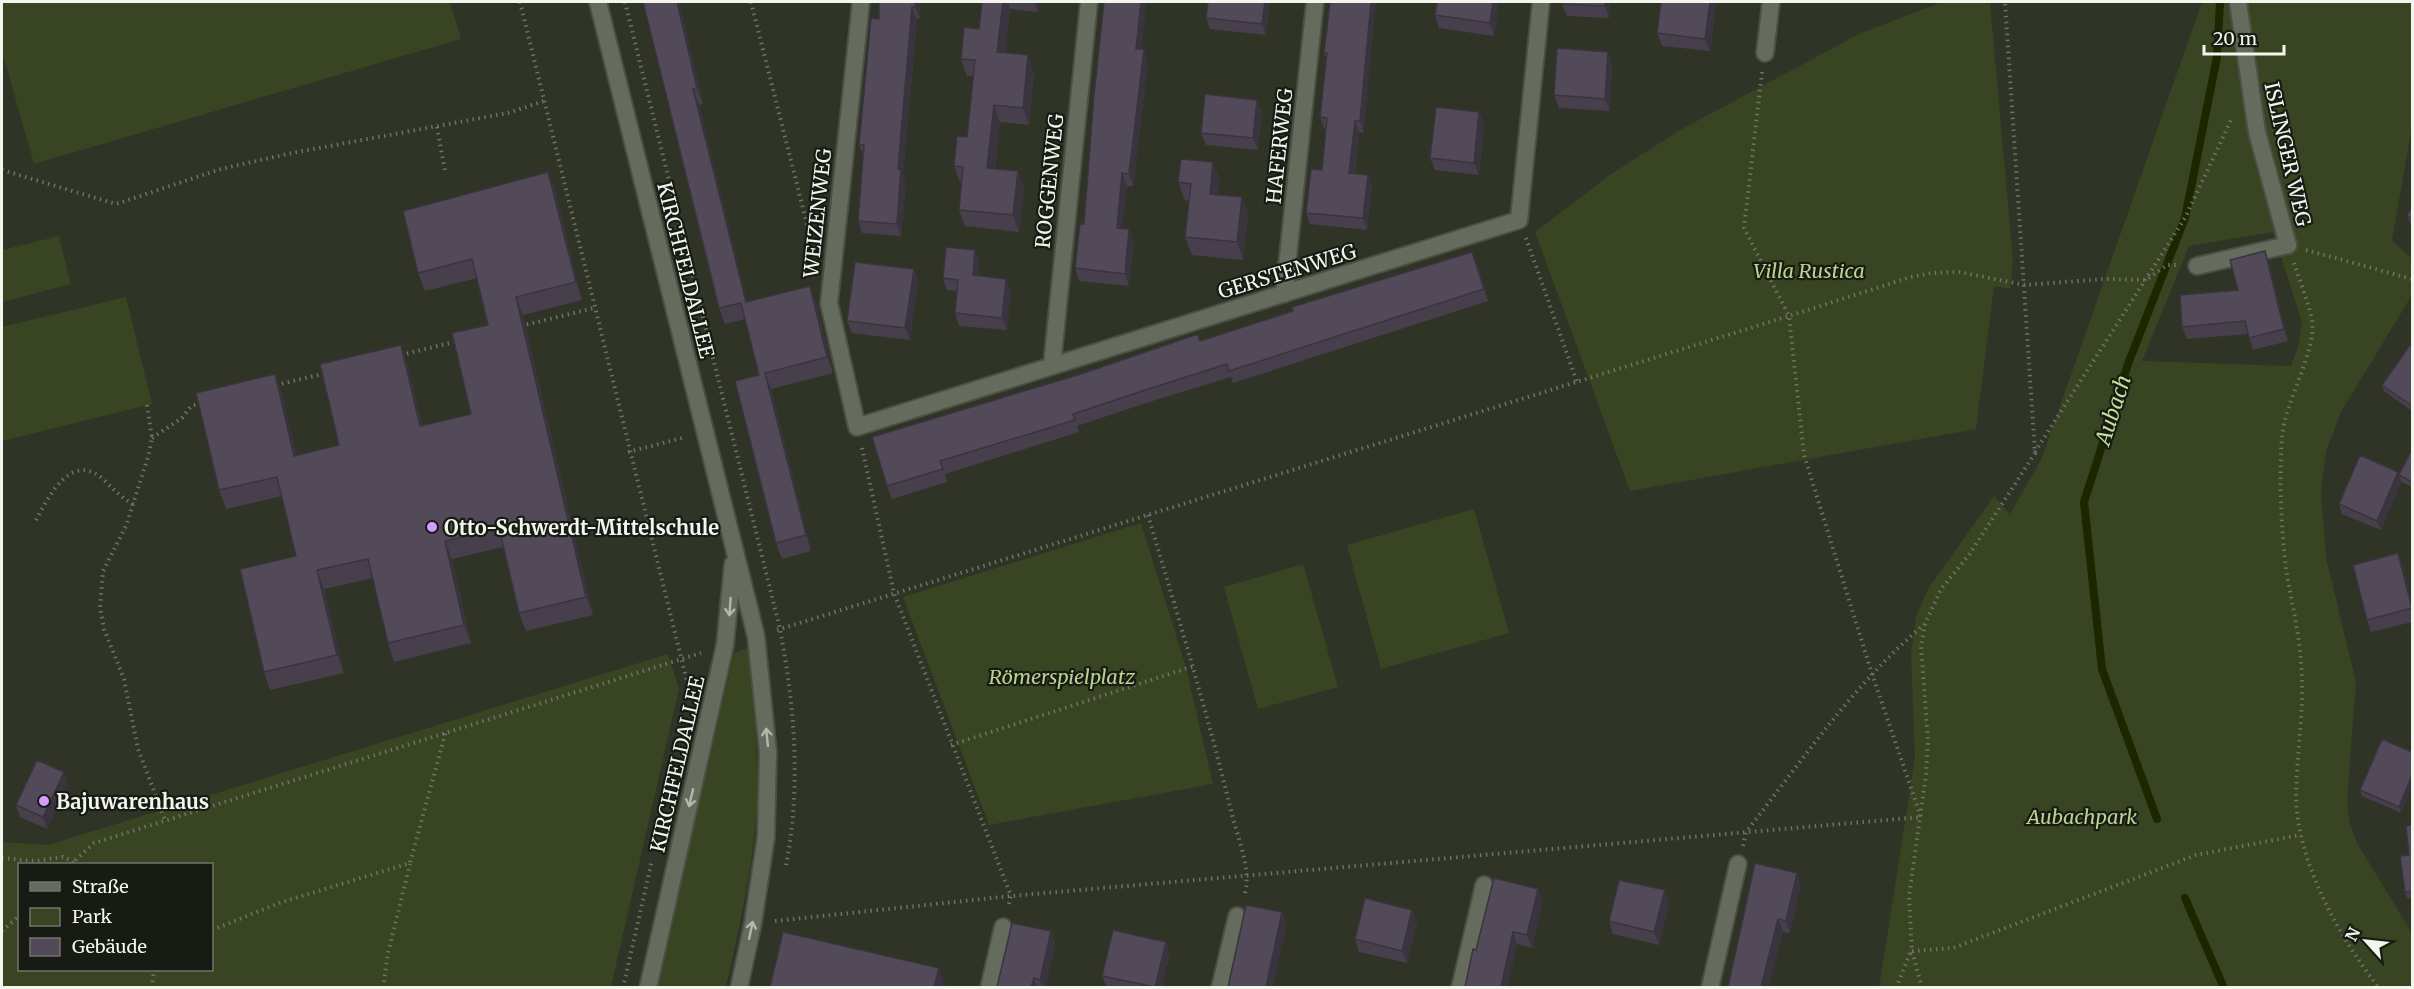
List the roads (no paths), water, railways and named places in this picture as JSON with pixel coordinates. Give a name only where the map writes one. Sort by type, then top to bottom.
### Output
[{"type":"street","name":"KIRCHFELDALLEE","points":[[598,2],[756,636],[768,752],[766,837],[753,923],[739,987]]},
{"type":"street","name":"WEIZENWEG","points":[[857,427],[829,303],[861,2]]},
{"type":"street","name":"ROGGENWEG","points":[[1052,365],[1089,2]]},
{"type":"street","name":"HAFERWEG","points":[[1284,294],[1315,2]]},
{"type":"street","name":"GERSTENWEG","points":[[857,427],[1519,220],[1541,2]]},
{"type":"street","points":[[1765,53],[1771,2]]},
{"type":"street","name":"ISLINGER WEG","points":[[2197,266],[2288,245],[2257,132],[2238,2]]},
{"type":"street","name":"KIRCHFELDALLEE","points":[[648,987],[725,645],[734,549]]},
{"type":"street","points":[[1710,987],[1738,864]]},
{"type":"street","points":[[1460,987],[1484,885]]},
{"type":"street","points":[[1220,987],[1237,916]]},
{"type":"street","points":[[989,987],[1003,927]]},
{"type":"waterway","name":"Aubach","points":[[2157,819],[2102,669],[2084,502],[2128,364],[2185,218],[2217,57],[2220,2]]},
{"type":"waterway","name":"Aubach","points":[[2185,898],[2224,988]]},
{"type":"place","name":"Otto-Schwerdt-Mittelschule","points":[[432,527]]},
{"type":"place","name":"Bajuwarenhaus","points":[[44,801]]},
{"type":"park label","name":"Villa Rustica","points":[[1809,270]]},
{"type":"park label","name":"Römerspielplatz","points":[[1062,676]]},
{"type":"park label","name":"Aubachpark","points":[[2082,816]]}]
